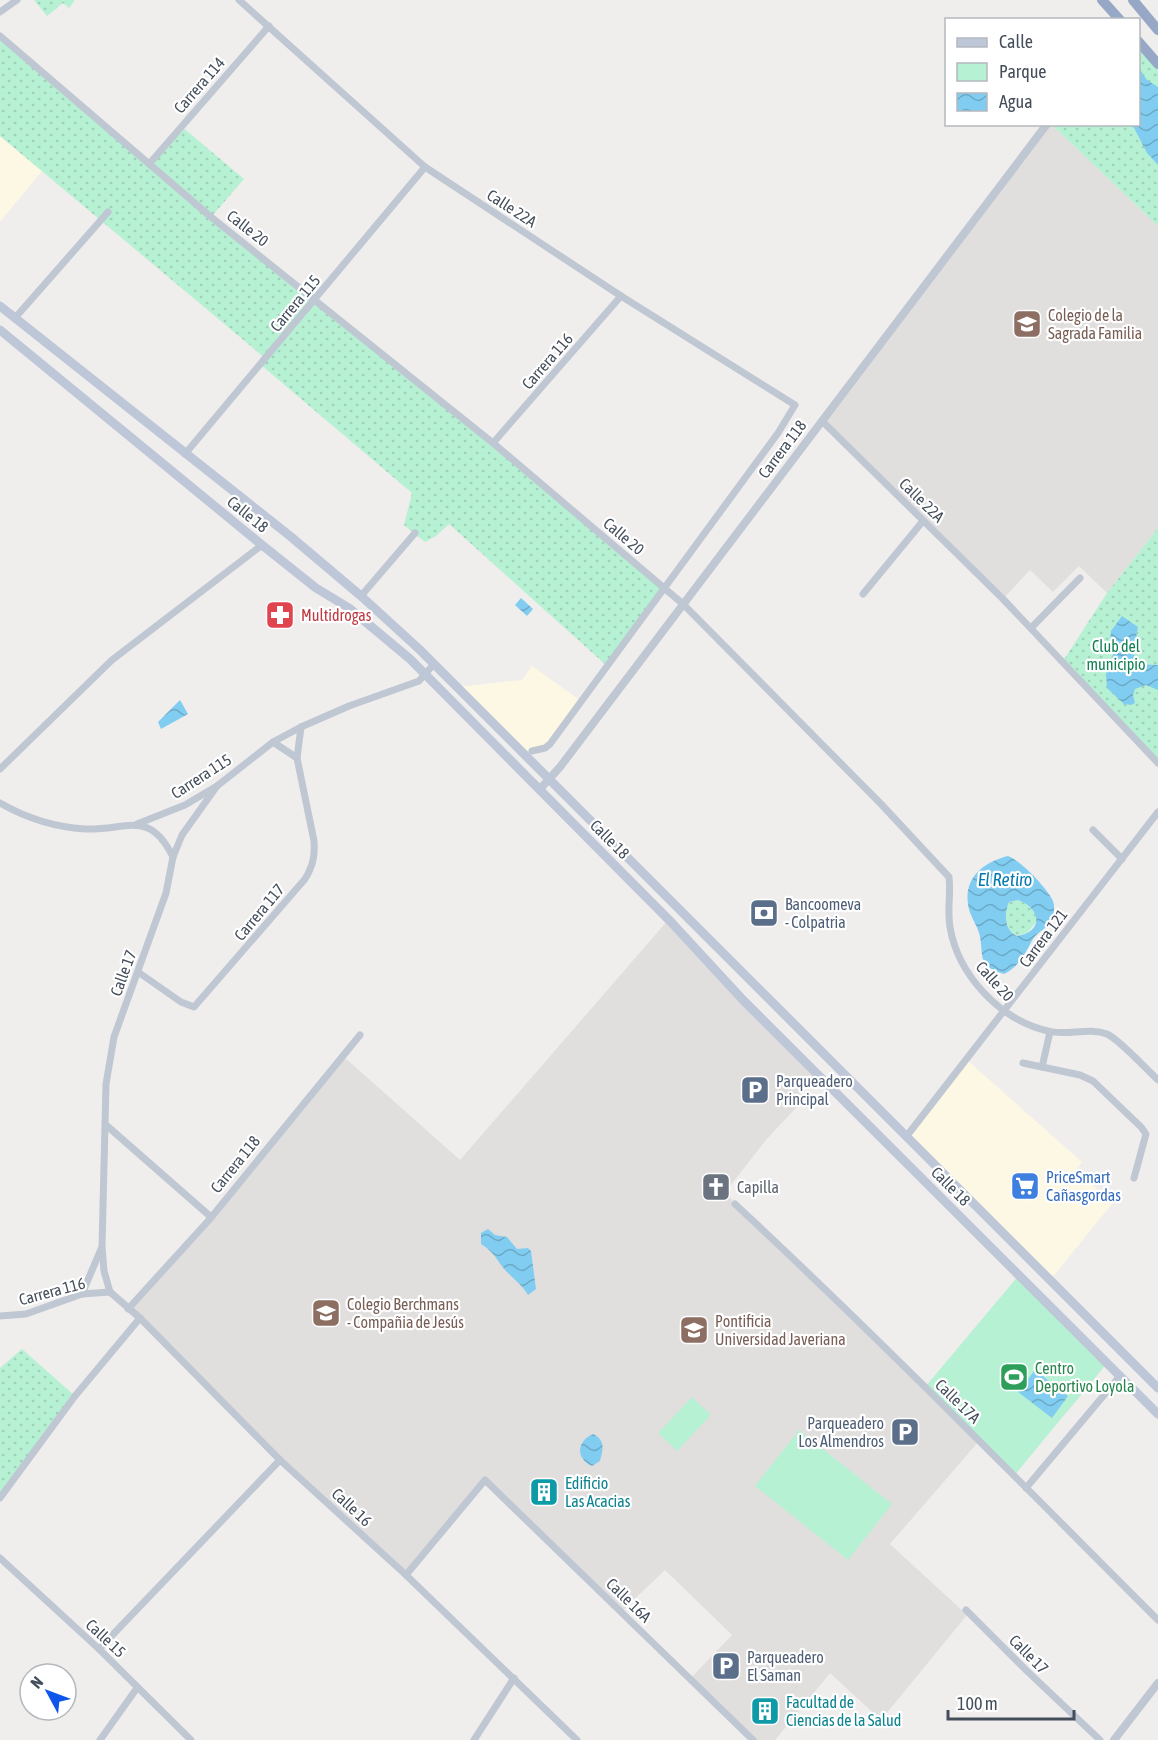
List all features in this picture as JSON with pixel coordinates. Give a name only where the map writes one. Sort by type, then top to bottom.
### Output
[{"type":"highway","points":[[1102,0],[1118,18]]},
{"type":"highway","points":[[1137,2],[1158,30]]},
{"type":"highway","points":[[1140,43],[1158,64]]},
{"type":"main road","name":"Calle 18","points":[[0,306],[290,536],[361,596],[434,664],[1158,1388]]},
{"type":"main road","name":"Calle 18","points":[[0,330],[262,545],[316,588],[349,608],[424,674],[671,922],[743,1000],[1158,1414]]},
{"type":"street","points":[[0,12],[16,0]]},
{"type":"street","name":"Calle 22A","points":[[239,0],[425,167],[621,296],[795,405],[778,433],[664,588]]},
{"type":"street","name":"Carrera 114","points":[[150,163],[269,26]]},
{"type":"street","name":"Calle 20","points":[[0,36],[211,217],[494,443],[683,604],[881,804],[949,878],[951,892],[947,910],[954,945],[964,968],[1004,1012],[1028,1025],[1050,1032],[1107,1034],[1158,1080]]},
{"type":"street","name":"Carrera 118","points":[[540,789],[1045,126]]},
{"type":"street","name":"Carrera 115","points":[[185,454],[425,167]]},
{"type":"street","points":[[15,318],[108,212]]},
{"type":"street","name":"Carrera 116","points":[[494,443],[621,296]]},
{"type":"street","name":"Calle 22A","points":[[822,421],[1003,598],[1158,763]]},
{"type":"street","points":[[862,594],[923,521]]},
{"type":"street","points":[[361,596],[415,533]]},
{"type":"street","points":[[0,769],[112,660],[262,545]]},
{"type":"street","points":[[1031,628],[1080,578]]},
{"type":"street","points":[[532,752],[550,744],[664,588]]},
{"type":"street","name":"Carrera 115","points":[[137,824],[185,805],[217,786],[273,742],[300,727],[349,706],[419,681],[434,664]]},
{"type":"street","name":"Carrera 117","points":[[138,972],[181,1002],[194,1007],[313,867],[315,854],[297,758],[300,727]]},
{"type":"street","points":[[273,742],[297,758]]},
{"type":"street","name":"Calle 17","points":[[110,1292],[104,1271],[102,1247],[106,1084],[114,1038],[166,892],[173,857],[182,835],[217,786]]},
{"type":"street","points":[[0,803],[18,814],[44,823],[86,829],[137,824],[152,830],[165,842],[173,857]]},
{"type":"street","name":"Carrera 121","points":[[906,1137],[1158,812]]},
{"type":"street","points":[[1093,830],[1122,859]]},
{"type":"street","points":[[1041,1067],[1050,1032]]},
{"type":"street","name":"Carrera 118","points":[[128,1309],[211,1217],[360,1035]]},
{"type":"street","points":[[1023,1063],[1080,1075],[1093,1081],[1141,1127],[1146,1134],[1134,1178]]},
{"type":"street","points":[[106,1125],[211,1217]]},
{"type":"street","name":"Calle 17A","points":[[735,1204],[829,1292],[1158,1620]]},
{"type":"street","points":[[82,1294],[102,1247]]},
{"type":"street","name":"Carrera 116","points":[[0,1316],[26,1314],[82,1294],[110,1292]]},
{"type":"street","name":"Calle 16","points":[[110,1292],[140,1318],[280,1460],[406,1575],[577,1740]]},
{"type":"street","points":[[0,1498],[75,1396],[140,1318]]},
{"type":"street","points":[[1026,1488],[1120,1376]]},
{"type":"street","points":[[99,1649],[280,1460]]},
{"type":"street","name":"Calle 16A","points":[[406,1575],[485,1480],[753,1740]]},
{"type":"street","name":"Calle 15","points":[[0,1558],[99,1649],[191,1740]]},
{"type":"street","name":"Calle 17","points":[[966,1610],[1100,1740]]},
{"type":"street","points":[[474,1740],[514,1678]]},
{"type":"street","points":[[1114,1740],[1158,1683]]},
{"type":"street","points":[[100,1740],[137,1688]]},
{"type":"shaded area","name":"Colegio de la Sagrada Familia","points":[[1046,126],[1053,126],[1158,226],[1158,528],[1107,593],[1079,566],[1053,592],[1030,570],[1003,599],[822,421]]},
{"type":"shaded area","points":[[0,136],[42,171],[0,222]]},
{"type":"shaded area","points":[[532,666],[581,701],[550,744],[532,751],[521,751],[457,687],[522,680]]},
{"type":"shaded area","name":"Pontificia Universidad Javeriana","points":[[669,919],[818,1074],[799,1093],[805,1098],[766,1140],[730,1186],[729,1195],[735,1205],[924,1387],[1107,1363],[1068,1411],[979,1441],[890,1544],[967,1615],[881,1720],[830,1673],[775,1740],[753,1740],[690,1679],[732,1635],[665,1570],[621,1612],[485,1480],[406,1575],[280,1460],[128,1309],[209,1220],[343,1056],[460,1160]]},
{"type":"shaded area","name":"PriceSmart Cañasgordas","points":[[967,1060],[1082,1162],[1077,1169],[1112,1204],[1050,1280],[906,1138]]},
{"type":"green space","points":[[34,0],[75,0],[69,8],[63,3],[47,16]]},
{"type":"green space","points":[[0,36],[149,162],[181,126],[244,179],[212,216],[664,588],[606,665],[449,524],[425,542],[404,525],[412,493],[261,365],[266,359],[0,136]]},
{"type":"green space","points":[[1140,42],[1158,64],[1158,226],[1053,126],[1140,126]]},
{"type":"green space","name":"Club del municipio","points":[[1158,528],[1158,763],[1063,661],[1107,593]]},
{"type":"green space","points":[[1018,900],[1030,908],[1037,921],[1027,933],[1017,936],[1007,926],[1006,912],[1009,902]]},
{"type":"green space","name":"Centro Deportivo Loyola","points":[[1019,1275],[1107,1363],[1014,1476],[925,1387]]},
{"type":"green space","points":[[22,1349],[75,1396],[0,1498],[0,1368]]},
{"type":"green space","points":[[692,1397],[711,1415],[677,1451],[658,1433]]},
{"type":"green space","points":[[799,1430],[892,1504],[848,1560],[755,1486]]},
{"type":"water","points":[[1140,70],[1147,80],[1158,87],[1158,165],[1147,153],[1134,128],[1131,126],[1140,126]]},
{"type":"water","points":[[521,598],[533,609],[527,616],[515,605]]},
{"type":"water","points":[[1122,616],[1138,627],[1134,649],[1135,664],[1158,665],[1158,690],[1146,685],[1135,689],[1133,695],[1135,703],[1131,705],[1124,704],[1107,688],[1106,674],[1113,659],[1112,650],[1109,648],[1111,631]]},
{"type":"water","points":[[180,700],[188,714],[161,729],[158,722]]},
{"type":"water","name":"El Retiro","points":[[1008,856],[1026,869],[1040,882],[1053,901],[1054,908],[1046,928],[1035,936],[1018,963],[1004,974],[984,962],[978,930],[969,908],[968,894],[969,886],[978,872]],"holes":[[[1018,900],[1026,904],[1035,914],[1035,925],[1026,934],[1017,936],[1007,926],[1007,907],[1009,902]]]},
{"type":"water","points":[[488,1229],[495,1235],[507,1237],[517,1249],[528,1248],[531,1251],[536,1289],[528,1295],[493,1254],[481,1244],[481,1233]]},
{"type":"water","points":[[1035,1370],[1068,1396],[1052,1418],[1018,1392]]},
{"type":"water","points":[[593,1434],[602,1442],[603,1449],[600,1461],[592,1466],[583,1459],[580,1450],[584,1441]]},
{"type":"place","name":"Colegio de la Sagrada Familia","points":[[1027,324]]},
{"type":"place","name":"Multidrogas","points":[[280,615]]},
{"type":"place","name":"Bancoomeva - Colpatria","points":[[764,913]]},
{"type":"place","name":"Parqueadero Principal","points":[[755,1090]]},
{"type":"place","name":"PriceSmart Cañasgordas","points":[[1025,1186]]},
{"type":"place","name":"Capilla","points":[[716,1187]]},
{"type":"place","name":"Colegio Berchmans - Compañia de Jesús","points":[[326,1313]]},
{"type":"place","name":"Pontificia Universidad Javeriana","points":[[694,1330]]},
{"type":"place","name":"Centro Deportivo Loyola","points":[[1014,1377]]},
{"type":"place","name":"Parqueadero Los Almendros","points":[[905,1432]]},
{"type":"place","name":"Edificio Las Acacias","points":[[544,1492]]},
{"type":"place","name":"Parqueadero El Saman","points":[[726,1666]]},
{"type":"place","name":"Facultad de Ciencias de la Salud","points":[[765,1711]]}]
